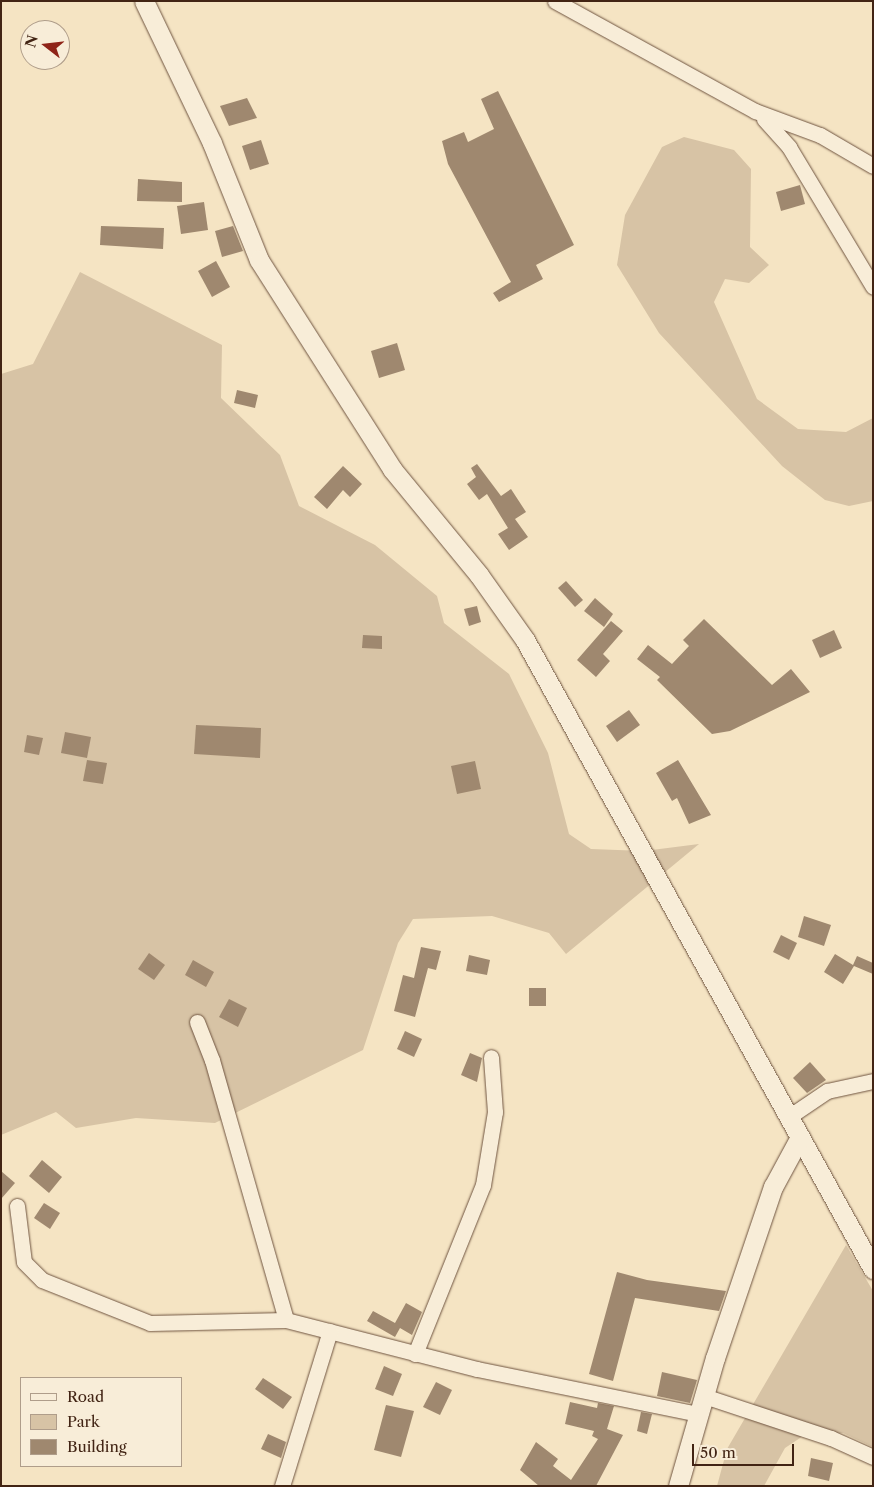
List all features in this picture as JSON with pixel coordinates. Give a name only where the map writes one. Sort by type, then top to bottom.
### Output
[{"type":"street","points":[[144,1],[208,134],[259,260],[392,469],[479,575],[524,640],[873,1268]]},
{"type":"street","points":[[555,1],[755,111],[820,135],[873,166]]},
{"type":"street","points":[[755,111],[789,147],[873,287]]},
{"type":"street","points":[[197,1022],[212,1060],[286,1320]]},
{"type":"street","points":[[415,1354],[483,1185],[495,1112],[491,1057]]},
{"type":"street","points":[[790,1116],[827,1091],[873,1081]]},
{"type":"street","points":[[678,1486],[701,1405],[773,1187],[800,1137]]},
{"type":"street","points":[[17,1206],[24,1262],[42,1280],[66,1292],[150,1323],[286,1320],[415,1354],[701,1405],[831,1438],[873,1457]]},
{"type":"street","points":[[282,1486],[330,1331]]},
{"type":"green space","points":[[684,137],[734,150],[751,169],[750,247],[769,265],[749,283],[725,279],[714,302],[757,399],[798,429],[846,432],[873,418],[873,501],[849,506],[825,500],[782,466],[659,333],[617,265],[625,215],[662,147]]},
{"type":"green space","points":[[80,272],[222,345],[221,398],[280,455],[299,506],[375,545],[437,596],[444,623],[509,674],[548,753],[569,834],[591,849],[644,851],[699,844],[566,954],[549,933],[492,916],[413,919],[398,943],[363,1050],[215,1123],[136,1118],[76,1128],[56,1112],[1,1135],[1,374],[33,364]]},
{"type":"green space","points":[[846,1245],[873,1291],[873,1447],[843,1433],[803,1436],[785,1448],[764,1486],[717,1486],[727,1449]]},
{"type":"building","points":[[498,91],[574,245],[536,265],[543,279],[499,302],[493,293],[511,282],[448,164],[442,141],[464,132],[468,142],[494,129],[481,99]]},
{"type":"building","points":[[247,98],[257,118],[229,126],[220,106]]},
{"type":"building","points":[[261,140],[269,164],[250,170],[242,146]]},
{"type":"building","points":[[138,179],[182,182],[182,202],[137,201]]},
{"type":"building","points":[[800,185],[805,204],[781,211],[776,192]]},
{"type":"building","points":[[204,202],[208,230],[181,234],[177,206]]},
{"type":"building","points":[[101,226],[164,228],[163,249],[100,245]]},
{"type":"building","points":[[233,226],[243,251],[222,257],[215,231]]},
{"type":"building","points":[[216,261],[230,287],[212,297],[198,271]]},
{"type":"building","points":[[397,343],[405,370],[379,378],[371,351]]},
{"type":"building","points":[[237,390],[258,395],[255,408],[234,403]]},
{"type":"building","points":[[477,464],[501,496],[511,489],[526,512],[515,519],[528,537],[509,550],[498,534],[508,528],[487,494],[479,500],[467,484],[476,477],[471,468]]},
{"type":"building","points":[[343,466],[362,484],[350,497],[343,490],[327,509],[314,497]]},
{"type":"building","points":[[566,581],[583,600],[575,607],[558,588]]},
{"type":"building","points":[[595,598],[613,614],[604,627],[584,611]]},
{"type":"building","points":[[477,606],[481,622],[469,626],[464,609]]},
{"type":"building","points":[[704,619],[772,685],[791,669],[810,692],[730,731],[712,734],[657,680],[660,677],[637,659],[648,645],[672,664],[689,646],[683,640]]},
{"type":"building","points":[[611,621],[623,631],[603,654],[610,661],[596,677],[577,660]]},
{"type":"building","points":[[834,630],[842,648],[820,658],[812,640]]},
{"type":"building","points":[[363,635],[382,636],[382,649],[362,648]]},
{"type":"building","points":[[629,710],[640,725],[617,742],[606,726]]},
{"type":"building","points":[[196,725],[261,728],[260,758],[194,754]]},
{"type":"building","points":[[65,732],[91,737],[87,758],[61,753]]},
{"type":"building","points":[[27,735],[43,738],[39,755],[24,752]]},
{"type":"building","points":[[87,760],[107,763],[103,784],[83,781]]},
{"type":"building","points":[[678,760],[711,815],[689,824],[677,798],[672,801],[656,773]]},
{"type":"building","points":[[475,761],[481,789],[457,794],[451,766]]},
{"type":"building","points":[[804,916],[831,925],[824,946],[798,937]]},
{"type":"building","points":[[781,935],[797,943],[789,960],[773,952]]},
{"type":"building","points":[[421,947],[441,951],[436,970],[428,968],[415,1017],[394,1011],[403,975],[414,978]]},
{"type":"building","points":[[149,953],[165,965],[154,980],[138,969]]},
{"type":"building","points":[[835,954],[853,965],[857,956],[873,963],[873,974],[854,966],[843,984],[824,972]]},
{"type":"building","points":[[469,955],[490,960],[487,975],[466,971]]},
{"type":"building","points":[[193,960],[214,972],[206,987],[185,975]]},
{"type":"building","points":[[529,988],[546,988],[546,1006],[529,1006]]},
{"type":"building","points":[[229,999],[247,1008],[238,1027],[219,1017]]},
{"type":"building","points":[[405,1031],[422,1039],[414,1057],[397,1049]]},
{"type":"building","points":[[470,1053],[482,1058],[477,1082],[461,1075]]},
{"type":"building","points":[[810,1062],[826,1080],[807,1093],[793,1078]]},
{"type":"building","points":[[42,1160],[62,1177],[49,1193],[29,1176]]},
{"type":"building","points":[[1,1171],[15,1183],[1,1199]]},
{"type":"building","points":[[44,1203],[60,1213],[50,1229],[34,1218]]},
{"type":"building","points":[[617,1272],[647,1280],[726,1291],[719,1311],[635,1298],[613,1381],[589,1374]]},
{"type":"building","points":[[406,1303],[422,1312],[412,1335],[400,1328],[395,1337],[367,1321],[373,1311],[395,1323]]},
{"type":"building","points":[[384,1366],[402,1374],[393,1396],[375,1389]]},
{"type":"building","points":[[662,1372],[697,1380],[690,1403],[657,1396]]},
{"type":"building","points":[[263,1378],[292,1397],[283,1409],[255,1389]]},
{"type":"building","points":[[436,1382],[452,1390],[440,1415],[423,1407]]},
{"type":"building","points":[[570,1402],[597,1408],[598,1403],[614,1406],[607,1429],[623,1435],[596,1486],[539,1486],[520,1470],[536,1442],[558,1459],[553,1466],[571,1480],[598,1439],[592,1436],[594,1431],[565,1424]]},
{"type":"building","points":[[386,1405],[414,1411],[401,1457],[374,1450]]},
{"type":"building","points":[[641,1412],[652,1414],[647,1434],[637,1431]]},
{"type":"building","points":[[268,1434],[286,1442],[281,1458],[261,1449]]},
{"type":"building","points":[[811,1458],[833,1463],[829,1481],[808,1476]]}]
